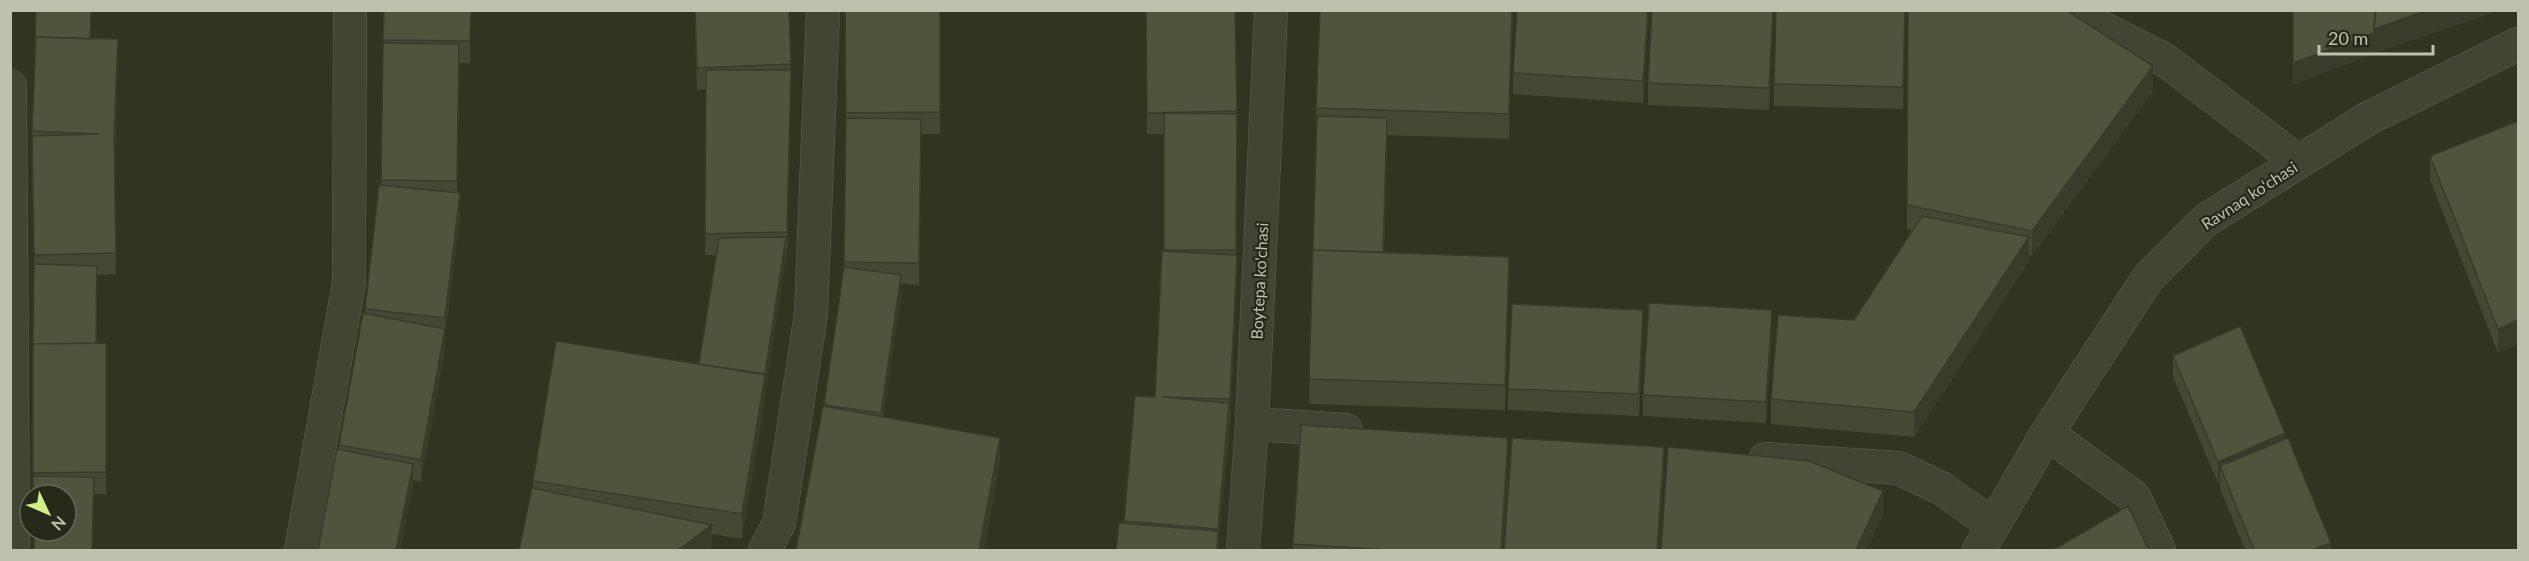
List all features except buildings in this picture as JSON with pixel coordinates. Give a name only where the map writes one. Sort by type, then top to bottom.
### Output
[{"type":"street","points":[[301,550],[349,283],[350,10]]},
{"type":"street","points":[[765,550],[779,523],[811,314],[823,10]]},
{"type":"street","name":"Boytepa ko'chasi","points":[[1243,550],[1252,424],[1271,10]]},
{"type":"street","points":[[2008,10],[2038,12],[2092,23],[2165,60],[2299,162]]},
{"type":"street","name":"Ravnaq ko‘chasi","points":[[1986,538],[2047,433],[2148,278],[2206,220],[2367,119],[2518,44]]},
{"type":"street","points":[[10,86],[13,550]]},
{"type":"street","points":[[1252,424],[1372,432]]},
{"type":"street","points":[[2047,433],[2134,497],[2159,550]]},
{"type":"street","points":[[1731,456],[1898,468],[1941,488],[1986,538]]}]
